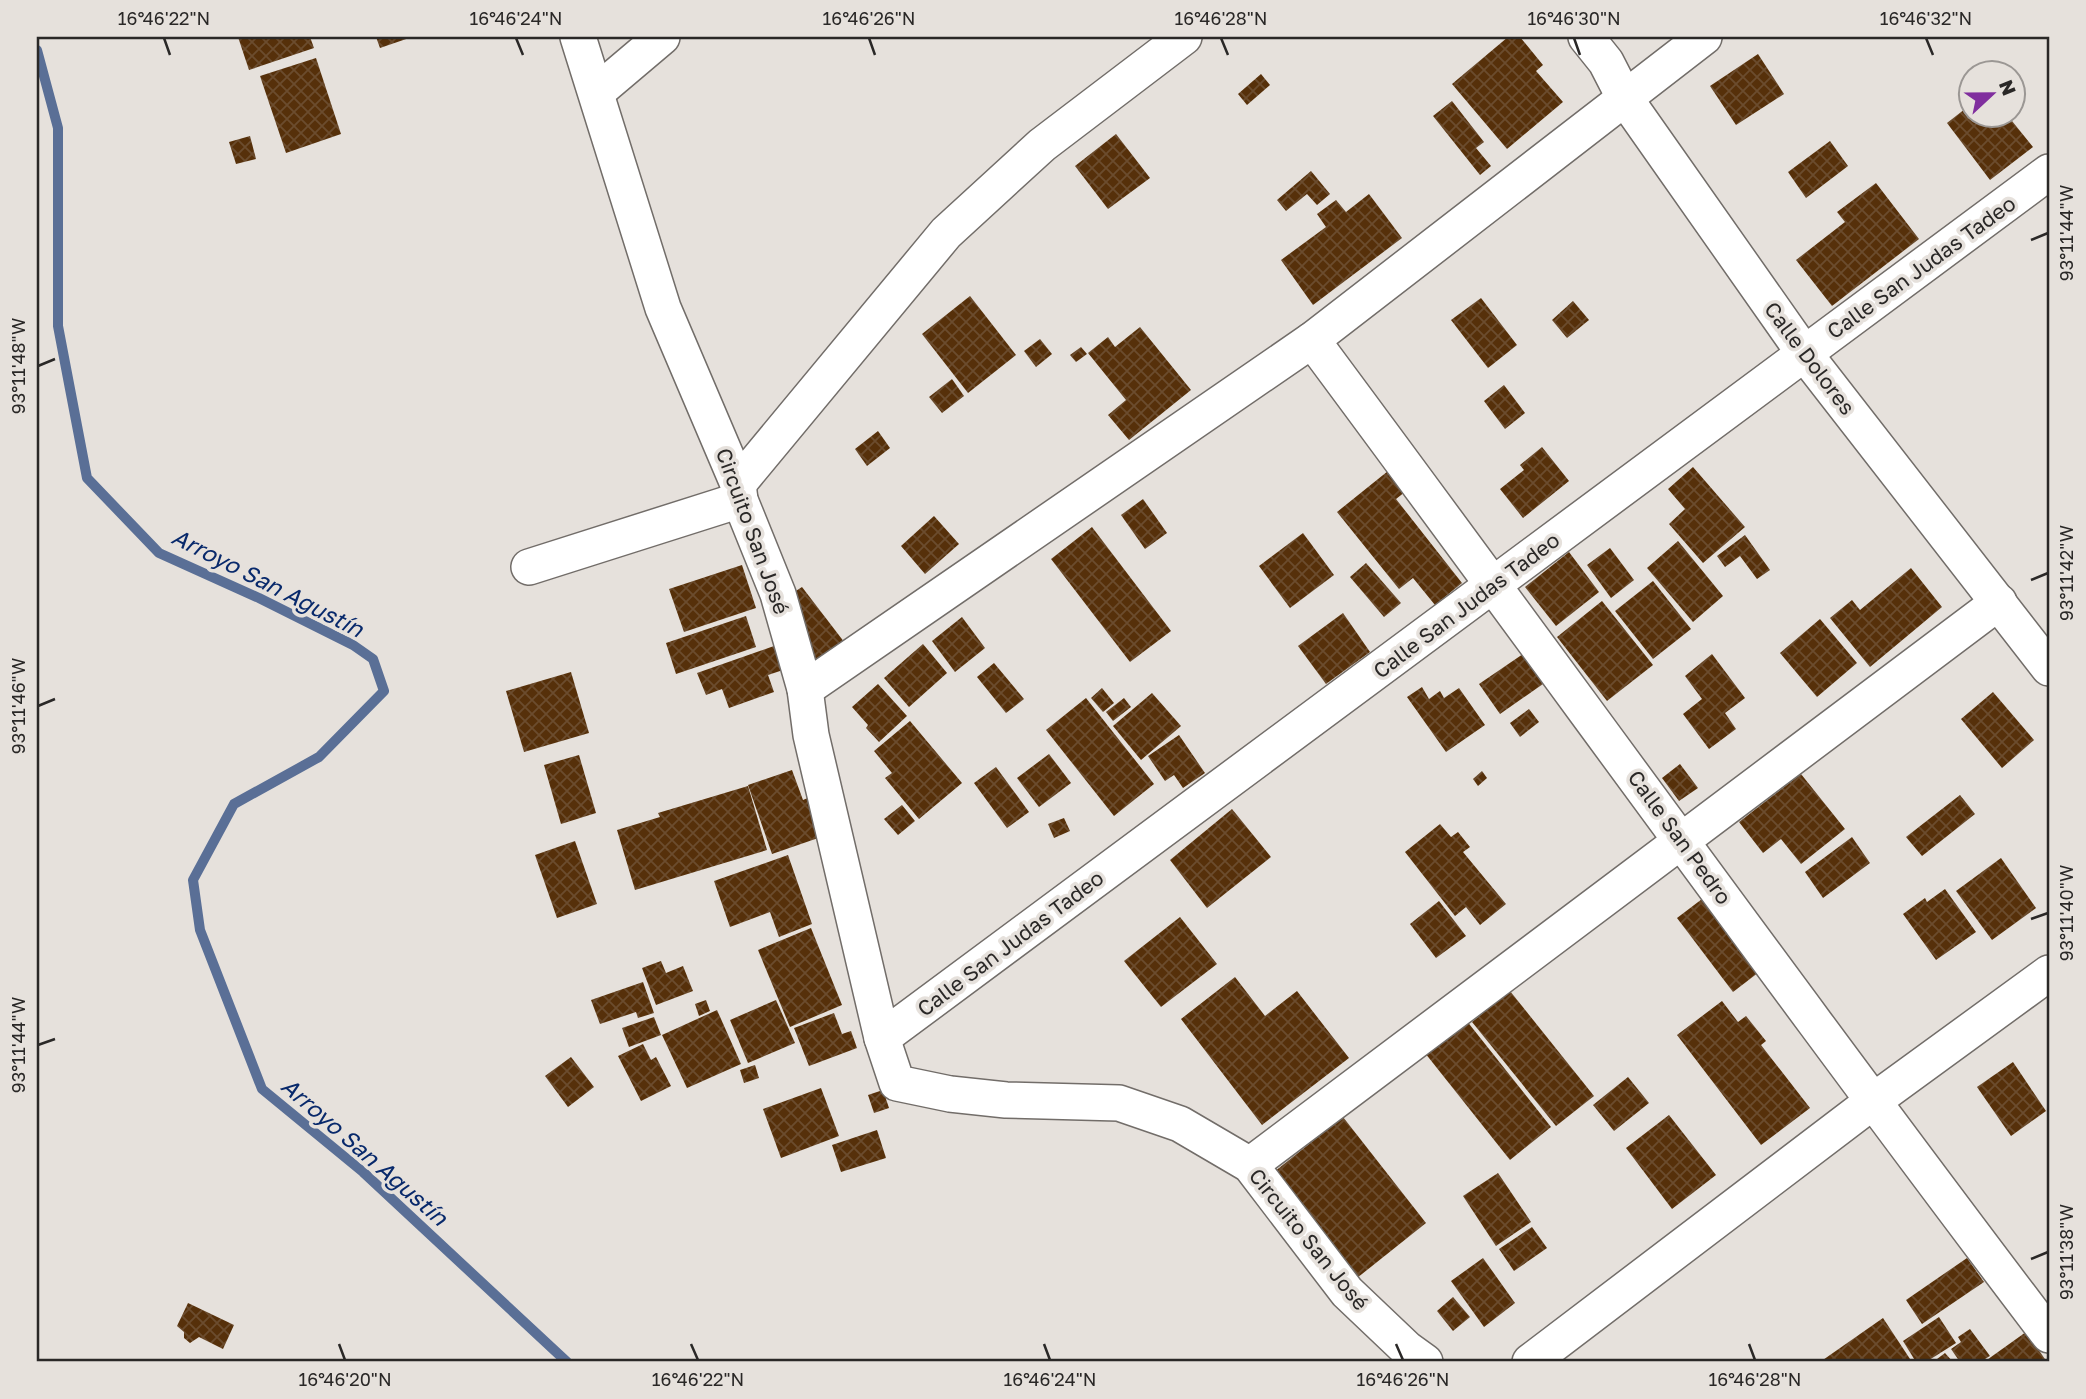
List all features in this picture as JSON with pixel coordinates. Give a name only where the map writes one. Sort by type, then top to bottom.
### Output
[{"type":"street","name":"Circuito San José","points":[[578,37],[663,308],[778,594],[805,689],[811,735],[882,1038],[897,1083],[950,1094],[1006,1100],[1119,1104],[1180,1124],[1250,1166],[1347,1292],[1407,1349],[1425,1362]]},
{"type":"street","points":[[597,92],[662,37]]},
{"type":"street","points":[[529,567],[739,492],[946,233],[1042,145],[1184,37]]},
{"type":"street","name":"Calle Dolores","points":[[1586,37],[1606,62],[1624,97],[1804,353],[2049,668]]},
{"type":"street","points":[[805,689],[1312,340],[1703,37]]},
{"type":"street","name":"Calle San Judas Tadeo","points":[[882,1038],[2049,172]]},
{"type":"street","name":"Calle San Pedro","points":[[1312,340],[1872,1102],[2049,1335]]},
{"type":"street","points":[[1250,1166],[1999,602]]},
{"type":"street","points":[[1530,1362],[1872,1102],[2049,973]]},
{"type":"building","points":[[238,37],[310,37],[314,48],[249,70]]},
{"type":"building","points":[[376,37],[412,37],[380,48]]},
{"type":"building","points":[[1508,37],[1520,37],[1543,65],[1536,71],[1563,102],[1507,149],[1452,84]]},
{"type":"building","points":[[1758,54],[1784,94],[1736,125],[1710,86]]},
{"type":"building","points":[[316,58],[341,134],[286,153],[260,76]]},
{"type":"building","points":[[1261,74],[1270,85],[1247,105],[1238,94]]},
{"type":"building","points":[[1452,101],[1484,142],[1476,148],[1491,166],[1480,175],[1433,116]]},
{"type":"building","points":[[1956,116],[1956,130],[2019,130],[2033,147],[1990,180],[1947,123]]},
{"type":"building","points":[[1116,134],[1150,178],[1108,209],[1075,166]]},
{"type":"building","points":[[250,136],[256,159],[236,164],[229,142]]},
{"type":"building","points":[[1830,141],[1848,166],[1806,198],[1788,172]]},
{"type":"building","points":[[1311,171],[1330,194],[1317,205],[1307,194],[1286,211],[1277,200]]},
{"type":"building","points":[[1876,183],[1919,239],[1832,306],[1796,260],[1845,222],[1837,212]]},
{"type":"building","points":[[1369,194],[1402,238],[1313,305],[1281,260],[1326,227],[1317,214],[1336,200],[1346,212]]},
{"type":"building","points":[[970,296],[1016,355],[968,393],[922,334]]},
{"type":"building","points":[[1481,298],[1517,345],[1488,368],[1451,320]]},
{"type":"building","points":[[1573,301],[1589,320],[1567,338],[1552,320]]},
{"type":"building","points":[[1140,327],[1191,390],[1129,440],[1108,415],[1126,400],[1088,353],[1108,337],[1115,347]]},
{"type":"building","points":[[1040,339],[1052,354],[1036,367],[1024,351]]},
{"type":"building","points":[[1081,347],[1087,354],[1076,362],[1070,355]]},
{"type":"building","points":[[952,379],[964,396],[942,413],[929,397]]},
{"type":"building","points":[[1504,385],[1525,413],[1505,429],[1484,401]]},
{"type":"building","points":[[878,431],[890,448],[867,466],[855,449]]},
{"type":"building","points":[[1542,447],[1569,481],[1523,518],[1500,489],[1524,470],[1520,465]]},
{"type":"building","points":[[1393,467],[1410,488],[1396,499],[1462,583],[1435,605],[1413,578],[1399,589],[1337,512]]},
{"type":"building","points":[[1693,467],[1745,527],[1703,563],[1669,524],[1685,509],[1668,489]]},
{"type":"building","points":[[1143,499],[1167,533],[1145,549],[1121,515]]},
{"type":"building","points":[[934,516],[959,544],[925,574],[901,546]]},
{"type":"building","points":[[1092,527],[1171,631],[1130,662],[1051,559]]},
{"type":"building","points":[[1303,533],[1334,575],[1290,608],[1259,566]]},
{"type":"building","points":[[1745,535],[1770,570],[1757,579],[1740,556],[1725,567],[1717,556]]},
{"type":"building","points":[[1678,541],[1723,596],[1693,622],[1647,568]]},
{"type":"building","points":[[1610,548],[1634,580],[1611,598],[1587,565]]},
{"type":"building","points":[[1569,552],[1599,592],[1556,626],[1525,587]]},
{"type":"building","points":[[1366,563],[1401,603],[1384,617],[1350,577]]},
{"type":"building","points":[[742,565],[756,608],[684,632],[669,589]]},
{"type":"building","points":[[1911,568],[1942,607],[1870,667],[1830,618],[1852,600],[1860,610]]},
{"type":"building","points":[[1653,581],[1691,629],[1653,659],[1615,611]]},
{"type":"building","points":[[802,587],[848,647],[816,670],[788,596]]},
{"type":"building","points":[[1602,601],[1653,665],[1607,701],[1557,637]]},
{"type":"building","points":[[1343,613],[1370,652],[1326,684],[1298,646]]},
{"type":"building","points":[[746,616],[756,647],[676,674],[666,643]]},
{"type":"building","points":[[962,617],[985,648],[955,672],[932,641]]},
{"type":"building","points":[[1820,619],[1857,663],[1817,697],[1780,653]]},
{"type":"building","points":[[923,644],[947,673],[909,707],[884,678]]},
{"type":"building","points":[[774,646],[783,670],[768,675],[774,692],[729,708],[722,689],[706,695],[697,673]]},
{"type":"building","points":[[1523,654],[1543,684],[1500,714],[1479,684]]},
{"type":"building","points":[[1712,654],[1745,698],[1725,713],[1736,729],[1709,749],[1683,714],[1702,699],[1685,676]]},
{"type":"building","points":[[994,663],[1024,699],[1006,713],[977,677]]},
{"type":"building","points":[[571,672],[589,733],[524,752],[506,691]]},
{"type":"building","points":[[878,684],[907,716],[879,742],[852,707]]},
{"type":"building","points":[[1422,687],[1429,699],[1440,691],[1444,698],[1459,688],[1485,725],[1446,752],[1407,697]]},
{"type":"building","points":[[1102,688],[1114,703],[1103,712],[1091,698]]},
{"type":"building","points":[[1993,692],[2034,740],[2002,768],[1961,719]]},
{"type":"building","points":[[1152,693],[1181,726],[1141,760],[1113,726]]},
{"type":"building","points":[[1086,698],[1154,784],[1114,816],[1046,730]]},
{"type":"building","points":[[1124,698],[1131,707],[1113,721],[1106,712]]},
{"type":"building","points":[[1529,709],[1539,722],[1520,737],[1510,723]]},
{"type":"building","points":[[910,721],[962,783],[919,819],[885,778],[892,773],[874,751]]},
{"type":"building","points":[[1179,735],[1205,773],[1183,788],[1174,775],[1165,781],[1148,756]]},
{"type":"building","points":[[1049,754],[1071,783],[1039,807],[1017,778]]},
{"type":"building","points":[[579,755],[596,813],[561,824],[544,765]]},
{"type":"building","points":[[1680,764],[1698,788],[1679,801],[1662,778]]},
{"type":"building","points":[[996,767],[1029,812],[1007,828],[974,783]]},
{"type":"building","points":[[792,770],[803,800],[810,797],[824,836],[772,854],[748,785]]},
{"type":"building","points":[[1482,771],[1487,778],[1478,786],[1473,779]]},
{"type":"building","points":[[1801,774],[1845,829],[1801,864],[1781,839],[1763,853],[1739,822]]},
{"type":"building","points":[[748,786],[767,850],[635,890],[617,830],[660,817],[658,813]]},
{"type":"building","points":[[1960,795],[1975,814],[1922,856],[1906,837]]},
{"type":"building","points":[[902,805],[915,821],[898,835],[884,819]]},
{"type":"building","points":[[1232,809],[1271,857],[1207,908],[1170,860]]},
{"type":"building","points":[[1064,818],[1070,831],[1054,838],[1048,824]]},
{"type":"building","points":[[1440,824],[1451,837],[1458,832],[1470,847],[1463,852],[1506,904],[1480,925],[1466,907],[1455,916],[1405,852]]},
{"type":"building","points":[[1852,837],[1870,863],[1823,898],[1805,872]]},
{"type":"building","points":[[575,841],[597,904],[557,918],[535,855]]},
{"type":"building","points":[[788,855],[812,924],[779,937],[770,912],[730,927],[714,881]]},
{"type":"building","points":[[2001,858],[2036,908],[1992,940],[1956,891]]},
{"type":"building","points":[[1945,889],[1976,932],[1936,960],[1903,914],[1925,898],[1927,902]]},
{"type":"building","points":[[1706,896],[1763,969],[1733,992],[1677,918]]},
{"type":"building","points":[[1439,901],[1466,936],[1436,958],[1410,924]]},
{"type":"building","points":[[1180,917],[1217,964],[1161,1007],[1124,961]]},
{"type":"building","points":[[811,928],[842,1005],[790,1027],[758,950]]},
{"type":"building","points":[[661,961],[666,973],[683,966],[693,991],[656,1005],[642,968]]},
{"type":"building","points":[[1235,977],[1265,1016],[1297,991],[1349,1058],[1262,1125],[1181,1019]]},
{"type":"building","points":[[643,982],[654,1013],[638,1018],[636,1012],[600,1024],[591,1000]]},
{"type":"building","points":[[1510,991],[1594,1096],[1556,1126],[1472,1022]]},
{"type":"building","points":[[706,1000],[710,1011],[699,1016],[695,1004]]},
{"type":"building","points":[[776,1000],[795,1043],[748,1063],[730,1020]]},
{"type":"building","points":[[1722,1001],[1738,1022],[1746,1016],[1766,1041],[1761,1045],[1810,1108],[1761,1145],[1677,1035]]},
{"type":"building","points":[[717,1010],[741,1064],[687,1088],[662,1035]]},
{"type":"building","points":[[834,1013],[842,1034],[851,1031],[857,1048],[809,1066],[794,1028]]},
{"type":"building","points":[[654,1017],[661,1035],[629,1047],[622,1028]]},
{"type":"building","points":[[1466,1020],[1551,1127],[1510,1160],[1425,1053]]},
{"type":"building","points":[[643,1044],[651,1060],[656,1057],[671,1086],[641,1101],[618,1056]]},
{"type":"building","points":[[571,1057],[594,1087],[568,1107],[545,1076]]},
{"type":"building","points":[[2013,1062],[2046,1111],[2011,1136],[1977,1087]]},
{"type":"building","points":[[755,1065],[759,1078],[744,1083],[740,1070]]},
{"type":"building","points":[[1628,1077],[1649,1103],[1614,1131],[1593,1105]]},
{"type":"building","points":[[821,1088],[839,1136],[781,1158],[763,1109]]},
{"type":"building","points":[[883,1090],[889,1108],[874,1113],[868,1095]]},
{"type":"building","points":[[1669,1115],[1716,1175],[1672,1209],[1626,1148]]},
{"type":"building","points":[[1343,1117],[1426,1223],[1357,1278],[1274,1172]]},
{"type":"building","points":[[877,1130],[886,1158],[841,1172],[832,1145]]},
{"type":"building","points":[[1498,1173],[1531,1222],[1496,1246],[1463,1196]]},
{"type":"building","points":[[1532,1227],[1547,1248],[1514,1271],[1499,1249]]},
{"type":"building","points":[[1483,1258],[1515,1303],[1484,1327],[1451,1281]]},
{"type":"building","points":[[1967,1258],[1984,1282],[1922,1324],[1906,1300]]},
{"type":"building","points":[[1453,1297],[1470,1317],[1453,1331],[1437,1311]]},
{"type":"building","points":[[188,1303],[234,1325],[223,1349],[199,1337],[190,1343],[184,1338],[184,1332],[177,1326]]},
{"type":"building","points":[[1939,1317],[1956,1343],[1926,1362],[1916,1362],[1903,1341]]},
{"type":"building","points":[[1883,1318],[1912,1362],[1820,1362]]},
{"type":"building","points":[[1970,1329],[1990,1356],[1980,1362],[1960,1362],[1951,1349],[1961,1342],[1958,1337]]},
{"type":"building","points":[[2026,1332],[2047,1362],[1984,1362]]},
{"type":"building","points":[[1945,1353],[1953,1362],[1933,1362]]},
{"type":"waterway","name":"Arroyo San Agustín","points":[[37,50],[58,128],[58,326],[87,478],[159,553],[259,598],[353,645],[373,659],[384,691],[319,757],[234,804],[193,880],[200,930],[262,1089],[363,1172],[567,1362]]}]
